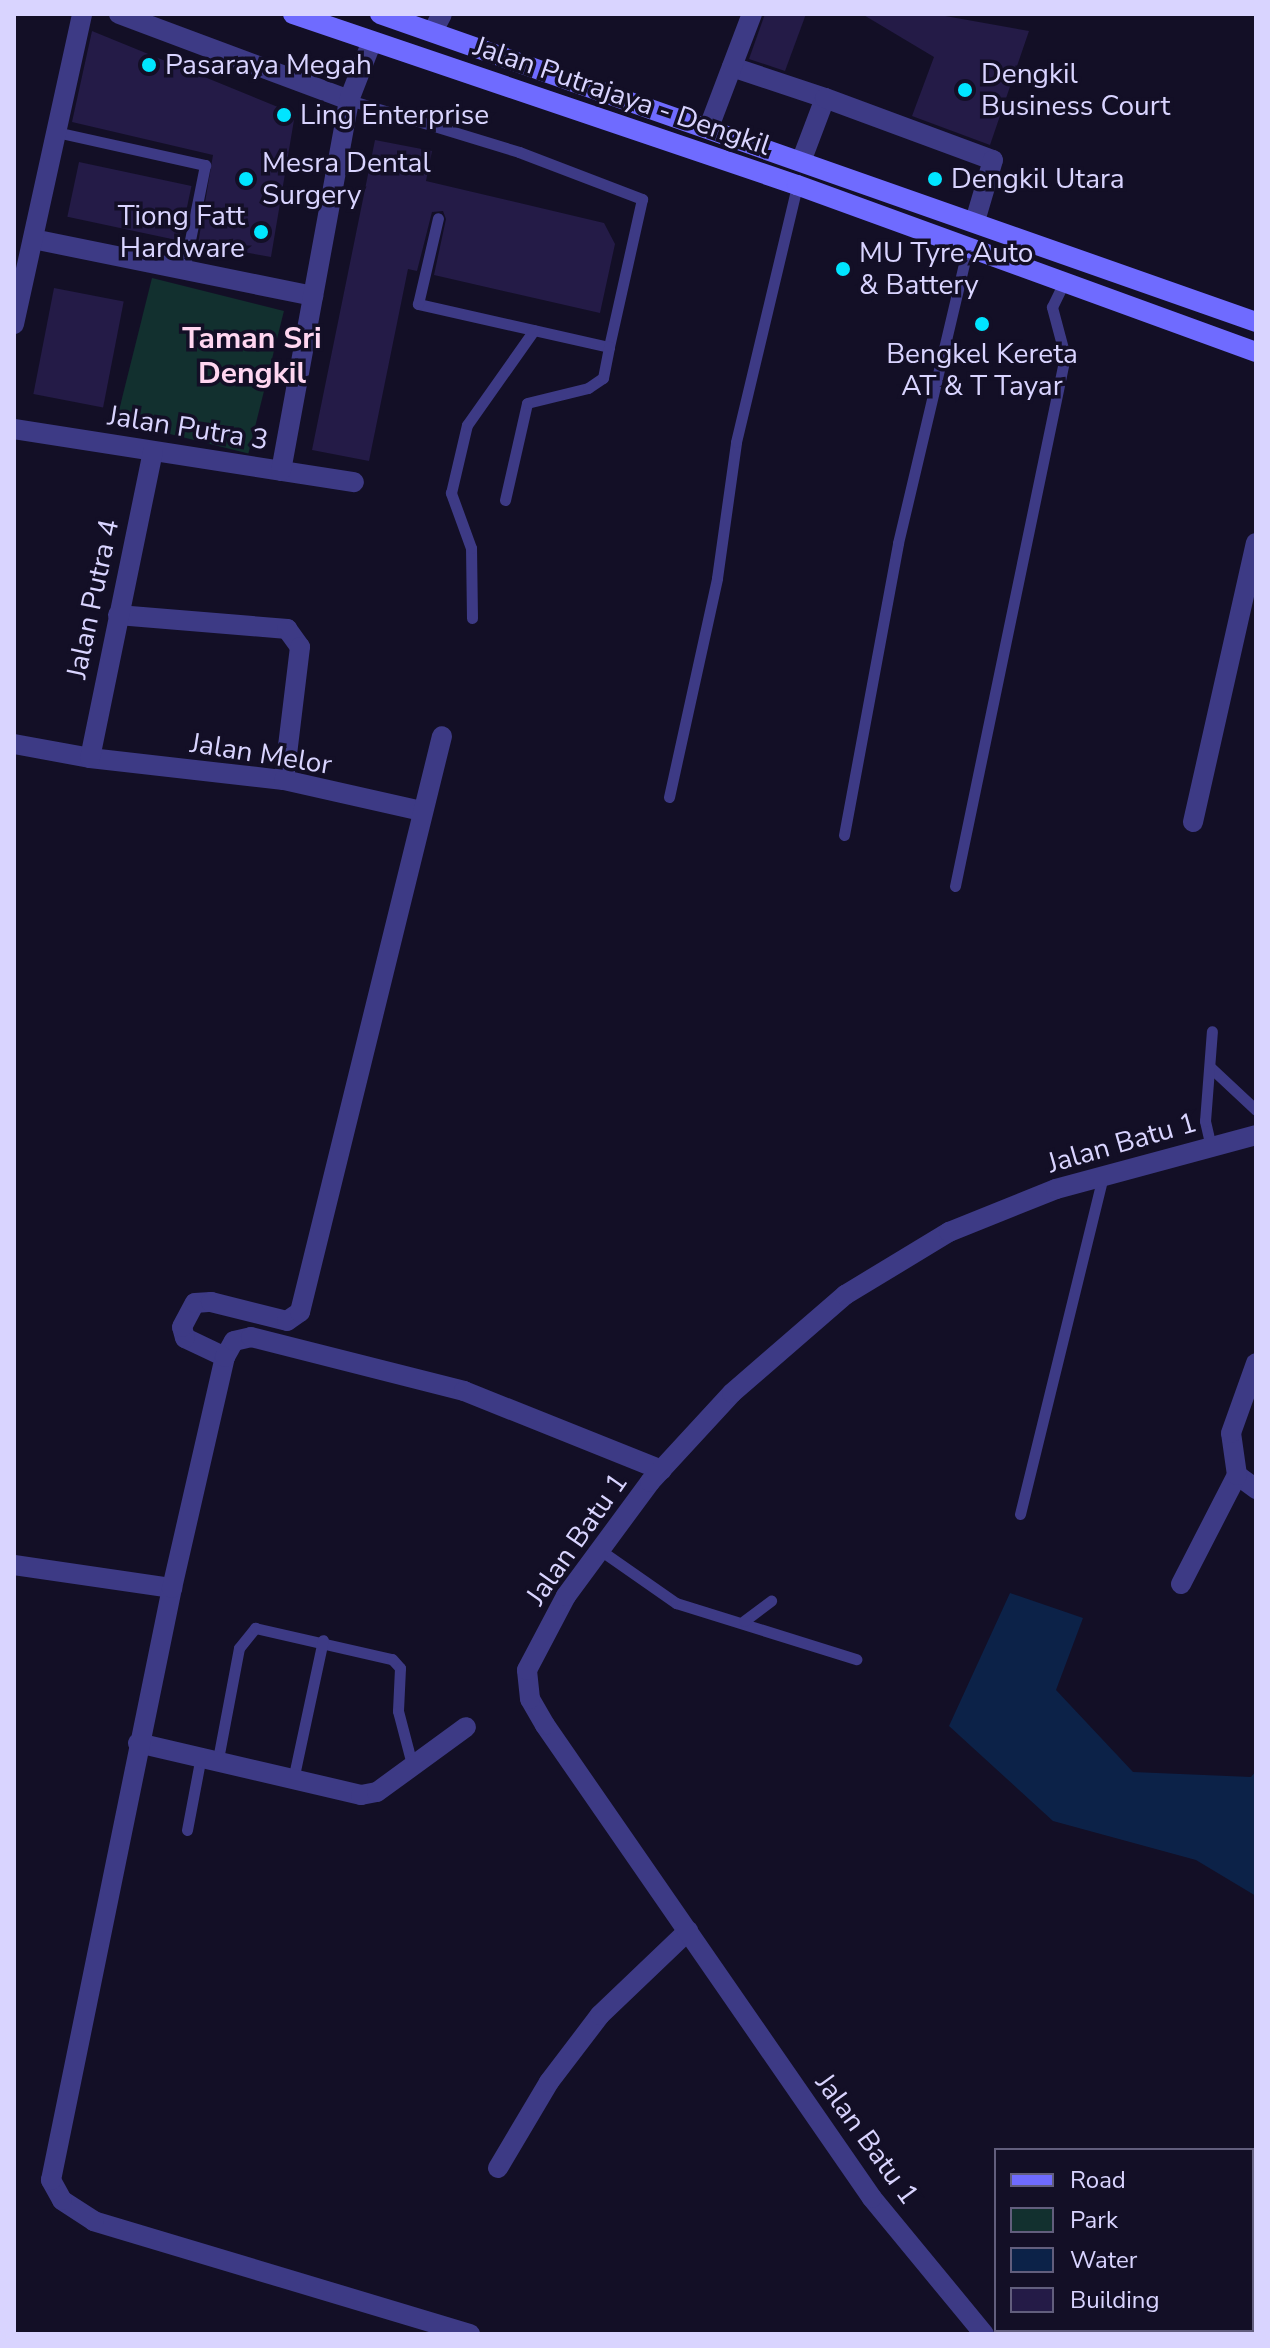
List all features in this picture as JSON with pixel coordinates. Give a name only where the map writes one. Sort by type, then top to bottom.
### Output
[{"type":"main road","name":"Jalan Putrajaya - Dengkil","points":[[293,14],[797,185],[967,250],[1256,352]]},
{"type":"main road","name":"Jalan Putrajaya - Dengkil","points":[[380,14],[438,22],[709,127],[1256,322]]},
{"type":"street","points":[[15,318],[82,14]]},
{"type":"street","points":[[119,14],[349,100]]},
{"type":"street","points":[[709,127],[752,14]]},
{"type":"street","points":[[281,471],[349,100],[372,41]]},
{"type":"street","points":[[732,67],[993,160],[975,221]]},
{"type":"street","points":[[802,159],[825,98]]},
{"type":"street","points":[[33,239],[313,296]]},
{"type":"street","name":"Jalan Putra 3","points":[[14,429],[354,482]]},
{"type":"street","name":"Jalan Putra 4","points":[[90,758],[153,451]]},
{"type":"street","points":[[1193,822],[1256,543]]},
{"type":"street","points":[[118,615],[287,629],[300,647],[284,780]]},
{"type":"street","points":[[225,1357],[185,1338],[182,1327],[195,1303],[211,1302],[287,1321],[300,1312],[442,736]]},
{"type":"street","name":"Jalan Melor","points":[[14,744],[90,758],[284,780],[422,811]]},
{"type":"street","name":"Jalan Batu 1","points":[[984,2334],[872,2198],[688,1931],[530,1699],[527,1670],[566,1596],[662,1470],[732,1393],[845,1295],[949,1232],[1056,1189],[1256,1135]]},
{"type":"street","points":[[470,2334],[94,2221],[62,2200],[51,2180],[172,1588],[225,1357],[234,1341],[251,1337],[464,1391],[662,1470]]},
{"type":"street","points":[[1181,1584],[1237,1475],[1231,1433],[1256,1363]]},
{"type":"street","points":[[1237,1475],[1256,1489]]},
{"type":"street","points":[[14,1565],[172,1588]]},
{"type":"street","points":[[138,1743],[210,1757],[361,1795],[377,1792],[413,1769],[466,1727]]},
{"type":"street","points":[[498,2168],[549,2082],[600,2015],[688,1931]]},
{"type":"lane","points":[[349,100],[519,152],[642,199],[603,378],[588,388],[527,403],[505,500]]},
{"type":"lane","points":[[56,132],[205,165],[184,270]]},
{"type":"lane","points":[[669,797],[717,578],[736,442],[797,185]]},
{"type":"lane","points":[[438,218],[418,304],[609,347]]},
{"type":"lane","points":[[844,835],[898,543],[967,250]]},
{"type":"lane","points":[[955,886],[1065,356],[1052,307],[1063,284]]},
{"type":"lane","points":[[472,618],[471,548],[451,493],[467,425],[534,330]]},
{"type":"lane","points":[[1211,1147],[1205,1121],[1212,1031]]},
{"type":"lane","points":[[1210,1067],[1256,1110]]},
{"type":"lane","points":[[1020,1514],[1103,1176]]},
{"type":"lane","points":[[600,1550],[660,1595],[856,1659]]},
{"type":"lane","points":[[744,1621],[771,1601]]},
{"type":"lane","points":[[187,1830],[246,1635],[255,1628],[323,1640],[392,1659],[400,1668],[398,1711],[413,1769]]},
{"type":"lane","points":[[293,1780],[323,1640]]},
{"type":"green space","points":[[152,278],[284,311],[248,454],[116,421]]},
{"type":"water","points":[[1010,1593],[1083,1618],[1056,1690],[1133,1772],[1251,1777],[1256,1771],[1256,1896],[1196,1860],[1053,1821],[949,1726]]},
{"type":"building","points":[[765,14],[806,14],[785,71],[749,59]]},
{"type":"building","name":"Dengkil Business Court","points":[[862,14],[934,14],[1029,31],[990,145],[912,116],[934,57]]},
{"type":"building","points":[[92,31],[295,114],[271,257],[198,244],[213,155],[72,122]]},
{"type":"building","points":[[375,140],[432,151],[426,181],[604,223],[615,244],[600,313],[434,275],[446,219],[443,211],[432,212],[417,271],[408,269],[369,461],[312,450]]},
{"type":"building","points":[[79,162],[191,186],[180,241],[67,217]]},
{"type":"building","points":[[54,288],[124,302],[103,408],[33,394]]},
{"type":"place","name":"Pasaraya Megah","points":[[149,65]]},
{"type":"place","name":"Dengkil Business Court","points":[[965,90]]},
{"type":"place","name":"Ling Enterprise","points":[[284,115]]},
{"type":"place","name":"Mesra Dental Surgery","points":[[246,179]]},
{"type":"place","name":"Dengkil Utara","points":[[935,179]]},
{"type":"place","name":"Tiong Fatt Hardware","points":[[261,232]]},
{"type":"place","name":"MU Tyre Auto & Battery","points":[[843,269]]},
{"type":"place","name":"Bengkel Kereta AT & T Tayar","points":[[982,324]]},
{"type":"district","name":"Taman Sri Dengkil","points":[[252,356]]}]
